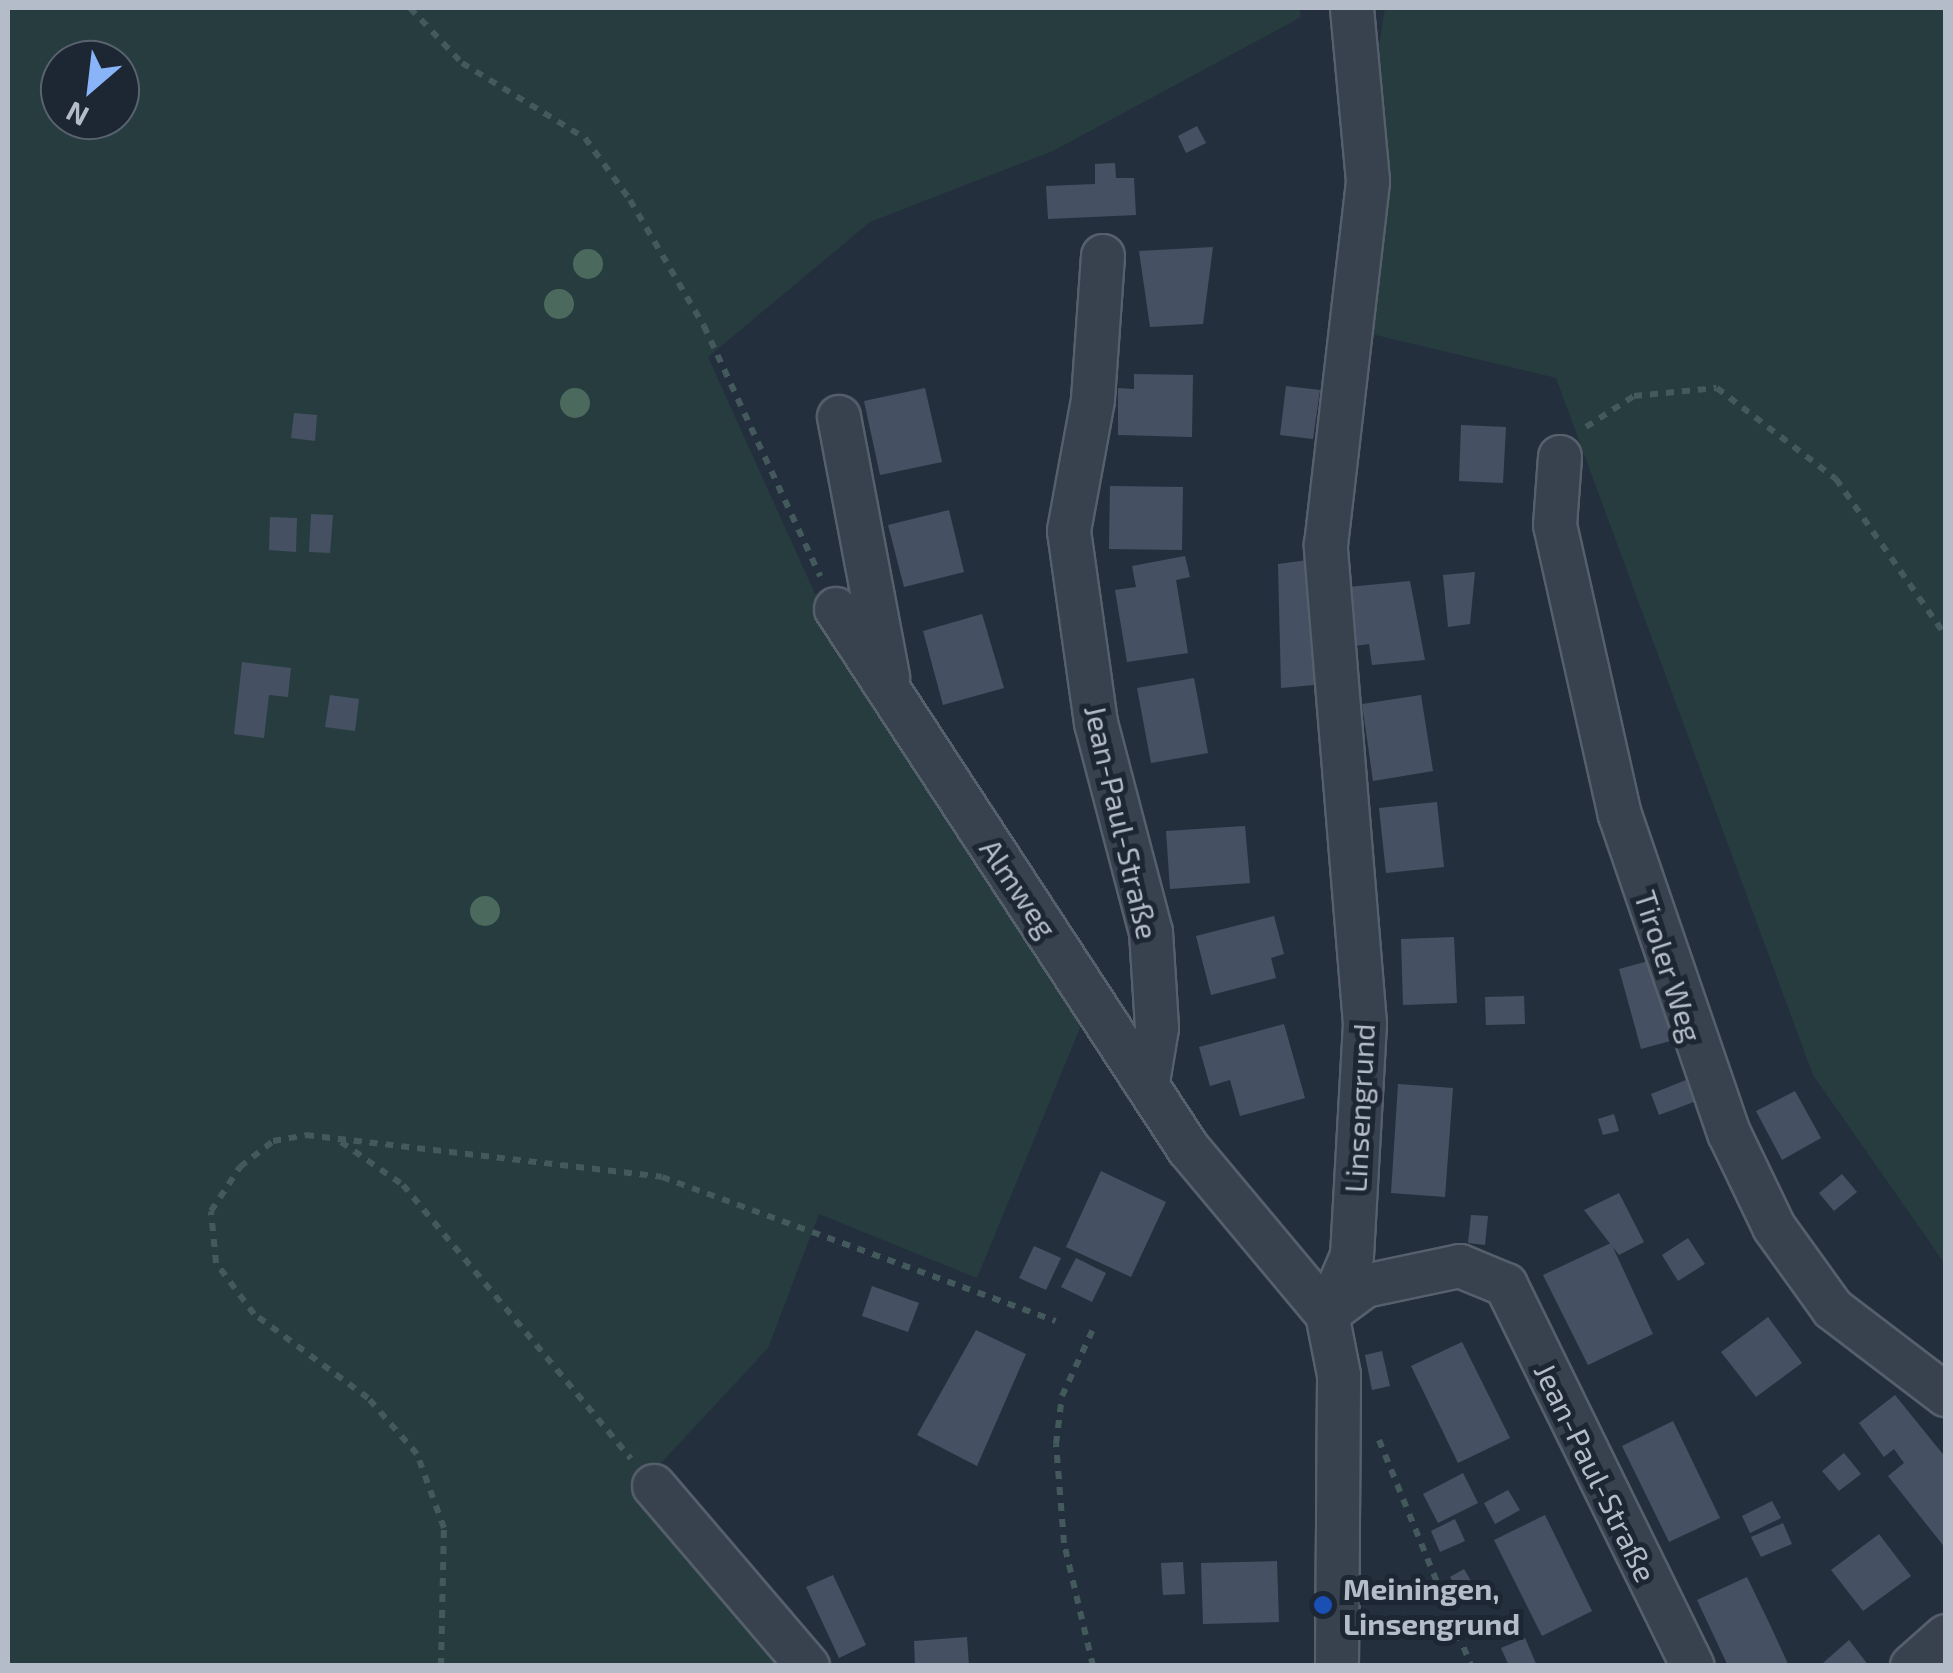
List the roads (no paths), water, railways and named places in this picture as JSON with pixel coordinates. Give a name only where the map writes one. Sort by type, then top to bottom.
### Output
[{"type":"street","name":"Linsengrund","points":[[1327,1314],[1352,1256],[1365,1024],[1326,545],[1368,181],[1352,8]]},
{"type":"street","name":"Jean-Paul-Straße","points":[[1103,256],[1094,400],[1069,531],[1096,723],[1151,932],[1157,1028],[1149,1076]]},
{"type":"street","name":"Almweg","points":[[839,417],[891,698]]},
{"type":"street","name":"Tiroler Weg","points":[[1560,458],[1555,525],[1620,814],[1729,1133],[1774,1227],[1833,1309],[1946,1395]]},
{"type":"street","name":"Almweg","points":[[836,609],[891,698],[1149,1076]]},
{"type":"street","points":[[1149,1076],[1225,1201],[1327,1314],[1339,1375],[1337,1666]]},
{"type":"street","name":"Jean-Paul-Straße","points":[[1327,1314],[1364,1286],[1460,1266],[1506,1285],[1692,1666]]},
{"type":"street","points":[[654,1486],[808,1666]]},
{"type":"street","points":[[1912,1666],[1946,1636]]},
{"type":"place","name":"Meiningen, Linsengrund","points":[[1323,1605]]}]
